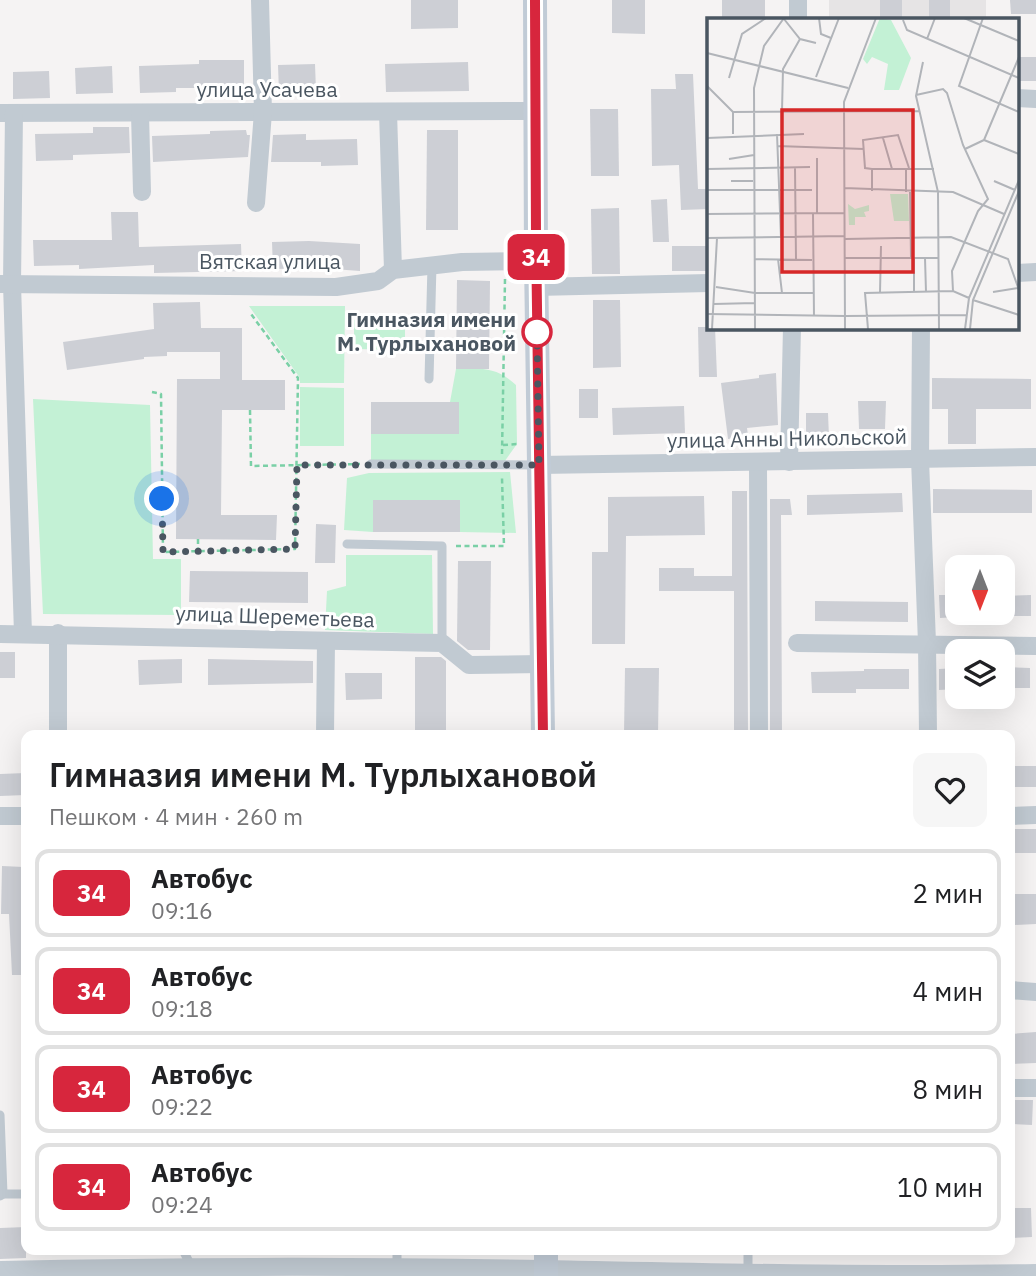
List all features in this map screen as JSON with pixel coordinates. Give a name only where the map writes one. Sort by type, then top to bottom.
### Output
[{"type":"main road","points":[[535,0],[543,730]]},
{"type":"street","points":[[256,203],[263,112],[260,0]]},
{"type":"street","points":[[797,18],[798,0]]},
{"type":"street","points":[[1018,98],[1036,99]]},
{"type":"street","name":"улица Усачева","points":[[7,113],[535,111]]},
{"type":"street","points":[[388,112],[393,270]]},
{"type":"street","points":[[7,113],[6,284],[23,634]]},
{"type":"street","points":[[140,113],[142,192]]},
{"type":"street","name":"Вятская улица","points":[[6,284],[336,287],[378,281],[393,270],[462,262],[536,261]]},
{"type":"street","points":[[1018,273],[1036,272]]},
{"type":"street","points":[[536,287],[707,283]]},
{"type":"street","points":[[789,462],[792,329]]},
{"type":"street","points":[[921,329],[920,459],[928,730]]},
{"type":"street","name":"улица Анны Никольской","points":[[539,465],[1036,457]]},
{"type":"street","points":[[758,463],[759,730]]},
{"type":"street","points":[[58,633],[58,730]]},
{"type":"street","name":"улица Шереметьева","points":[[0,634],[58,633],[442,643]]},
{"type":"street","points":[[325,730],[326,641]]},
{"type":"street","points":[[442,643],[469,665],[541,664]]},
{"type":"street","points":[[797,643],[1036,646]]},
{"type":"street","points":[[1015,816],[1036,815]]},
{"type":"street","points":[[0,816],[21,816]]},
{"type":"street","points":[[1015,990],[1036,992]]},
{"type":"street","points":[[1015,1088],[1036,1088]]},
{"type":"street","points":[[0,1270],[187,1258],[212,1271],[397,1258],[748,1275],[1034,1274]]},
{"type":"lane","points":[[429,379],[432,265]]},
{"type":"lane","points":[[371,464],[539,465]]},
{"type":"lane","points":[[347,544],[442,545],[442,643]]},
{"type":"lane","points":[[0,1115],[1,1195],[21,1194]]},
{"type":"lane","points":[[748,1255],[748,1275]]},
{"type":"path","points":[[442,545],[504,546],[502,465],[506,261]]},
{"type":"path","points":[[152,392],[161,394],[163,552],[295,549],[298,378],[251,314]]},
{"type":"path","points":[[250,410],[251,466],[371,464]]},
{"type":"path","points":[[503,445],[517,444]]},
{"type":"path","points":[[198,539],[198,551]]},
{"type":"shaded area","points":[[829,0],[986,0],[986,18],[829,18]]},
{"type":"green space","points":[[249,306],[345,306],[344,383],[300,383],[300,378]]},
{"type":"green space","points":[[405,319],[405,350],[354,349],[354,320]]},
{"type":"green space","points":[[456,369],[495,372],[516,385],[517,444],[502,465],[371,464],[371,434],[459,434],[459,403],[450,402]]},
{"type":"green space","points":[[300,387],[344,388],[344,446],[300,446]]},
{"type":"green space","points":[[33,399],[150,405],[153,559],[181,559],[181,615],[43,614]]},
{"type":"green space","points":[[510,472],[516,533],[460,532],[460,500],[373,500],[373,532],[344,530],[347,478],[369,473]]},
{"type":"green space","points":[[346,555],[432,555],[433,634],[325,630],[327,591],[346,586]]},
{"type":"building","points":[[411,0],[458,0],[458,28],[411,29]]},
{"type":"building","points":[[612,0],[645,0],[645,34],[612,33]]},
{"type":"building","points":[[722,0],[765,0],[765,18],[722,18]]},
{"type":"building","points":[[880,0],[902,0],[902,18],[880,18]]},
{"type":"building","points":[[929,0],[950,0],[950,18],[929,18]]},
{"type":"building","points":[[1010,0],[1036,0],[1036,14],[1011,14]]},
{"type":"building","points":[[1018,57],[1036,57],[1036,81],[1018,81]]},
{"type":"building","points":[[199,60],[244,60],[244,88],[176,88],[176,92],[140,93],[139,66],[199,64]]},
{"type":"building","points":[[468,62],[469,91],[386,92],[385,64]]},
{"type":"building","points":[[315,64],[316,91],[279,92],[278,65]]},
{"type":"building","points":[[112,66],[113,93],[76,94],[75,68]]},
{"type":"building","points":[[49,71],[50,98],[13,99],[13,72]]},
{"type":"building","points":[[675,74],[693,74],[698,189],[707,189],[707,209],[681,210],[679,165],[652,166],[651,89],[676,89]]},
{"type":"building","points":[[590,109],[618,109],[619,176],[591,176]]},
{"type":"building","points":[[93,127],[129,127],[130,153],[73,155],[73,160],[36,161],[35,134],[93,133]]},
{"type":"building","points":[[246,130],[247,135],[250,135],[248,157],[153,162],[152,136]]},
{"type":"building","points":[[427,130],[458,130],[458,230],[426,230]]},
{"type":"building","points":[[306,134],[306,140],[357,139],[358,165],[321,166],[321,162],[271,162],[273,135]]},
{"type":"building","points":[[667,199],[669,242],[653,242],[651,200]]},
{"type":"building","points":[[619,208],[620,274],[592,274],[591,209]]},
{"type":"building","points":[[111,212],[138,212],[139,247],[241,244],[242,271],[154,273],[154,265],[79,269],[79,265],[34,266],[33,240],[112,240]]},
{"type":"building","points":[[272,242],[360,244],[360,271],[273,269]]},
{"type":"building","points":[[672,246],[707,246],[707,271],[672,271]]},
{"type":"building","points":[[457,280],[490,281],[489,369],[456,369]]},
{"type":"building","points":[[593,300],[620,300],[621,367],[593,368]]},
{"type":"building","points":[[200,302],[201,328],[242,328],[242,380],[285,380],[285,410],[222,410],[221,515],[277,515],[276,540],[176,539],[177,379],[220,379],[220,352],[167,352],[167,356],[144,357],[67,370],[63,342],[154,329],[153,303]]},
{"type":"building","points":[[698,327],[707,327],[715,329],[717,377],[699,377]]},
{"type":"building","points":[[776,373],[778,425],[747,428],[748,436],[728,439],[721,383]]},
{"type":"building","points":[[932,378],[1031,379],[1031,409],[976,409],[976,444],[948,444],[948,409],[932,409]]},
{"type":"building","points":[[579,389],[598,389],[598,418],[579,418]]},
{"type":"building","points":[[858,401],[886,401],[885,429],[859,429]]},
{"type":"building","points":[[371,402],[459,402],[459,434],[371,434]]},
{"type":"building","points":[[684,406],[685,433],[613,435],[612,408]]},
{"type":"building","points":[[806,413],[828,413],[829,438],[806,439]]},
{"type":"building","points":[[933,489],[1032,490],[1032,513],[933,513]]},
{"type":"building","points":[[732,491],[747,491],[748,730],[734,730],[734,591],[659,591],[659,568],[694,568],[694,576],[732,576]]},
{"type":"building","points":[[902,493],[903,512],[807,515],[807,495]]},
{"type":"building","points":[[704,496],[705,535],[626,536],[625,644],[592,644],[592,552],[608,552],[608,497]]},
{"type":"building","points":[[770,499],[790,499],[792,515],[781,515],[782,730],[770,730]]},
{"type":"building","points":[[373,500],[460,500],[460,532],[373,532]]},
{"type":"building","points":[[316,524],[336,525],[335,563],[315,563]]},
{"type":"building","points":[[458,561],[491,561],[490,650],[468,650],[457,641]]},
{"type":"building","points":[[190,571],[308,572],[308,603],[189,602]]},
{"type":"building","points":[[939,595],[945,595],[945,618],[940,618]]},
{"type":"building","points":[[1031,595],[1031,616],[1015,616],[1015,596]]},
{"type":"building","points":[[815,601],[908,602],[908,622],[815,621]]},
{"type":"building","points":[[0,652],[15,652],[15,678],[0,678]]},
{"type":"building","points":[[415,657],[441,657],[446,661],[446,730],[415,730]]},
{"type":"building","points":[[182,659],[182,683],[139,685],[138,660]]},
{"type":"building","points":[[208,659],[313,661],[313,683],[208,685]]},
{"type":"building","points":[[1015,667],[1030,668],[1030,688],[1015,688]]},
{"type":"building","points":[[625,668],[659,668],[658,730],[624,730]]},
{"type":"building","points":[[909,669],[909,689],[856,689],[856,693],[812,693],[811,672]]},
{"type":"building","points":[[939,669],[945,669],[945,690],[939,690]]},
{"type":"building","points":[[345,673],[382,673],[382,699],[346,700]]},
{"type":"building","points":[[1015,766],[1036,766],[1036,787],[1015,787]]},
{"type":"building","points":[[21,773],[21,795],[0,796],[0,774]]},
{"type":"building","points":[[1015,829],[1036,829],[1036,853],[1015,853]]},
{"type":"building","points":[[2,866],[21,867],[21,975],[12,975],[9,914],[1,914]]},
{"type":"building","points":[[1015,894],[1036,894],[1036,924],[1015,925]]},
{"type":"building","points":[[1036,1032],[1036,1063],[1015,1064],[1015,1034]]},
{"type":"building","points":[[1015,1100],[1033,1100],[1032,1125],[1015,1124]]},
{"type":"building","points":[[1015,1208],[1031,1208],[1032,1237],[1015,1238]]},
{"type":"building","points":[[21,1227],[21,1255],[26,1255],[26,1258],[0,1259],[0,1228]]},
{"type":"bus line","name":"34","points":[[535,0],[543,730]]},
{"type":"place","name":"Гимназия имени М. Турлыхановой","points":[[537,332]]},
{"type":"route","points":[[162,499],[163,552],[295,549],[297,465],[539,465],[537,332]]}]
